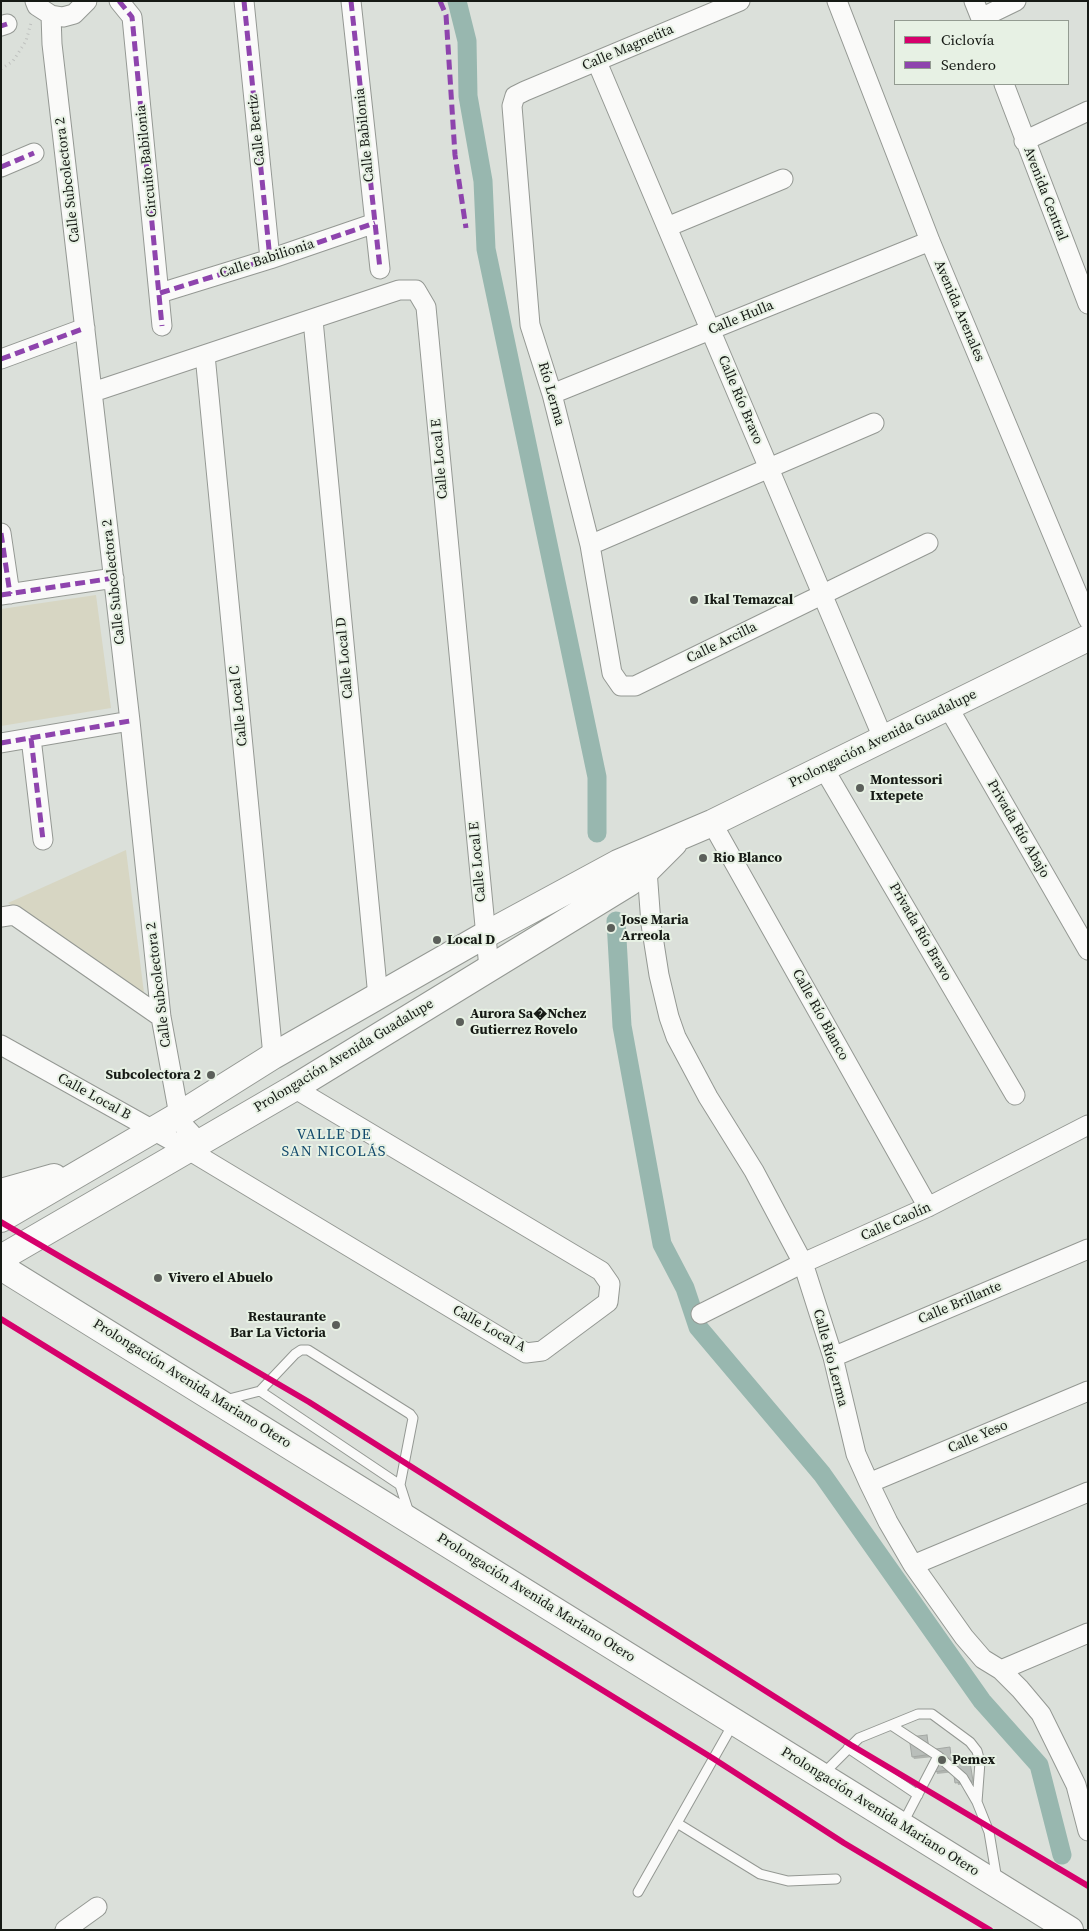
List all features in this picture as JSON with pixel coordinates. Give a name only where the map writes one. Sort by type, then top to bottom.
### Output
[{"type":"main road","name":"Prolongación Avenida Guadalupe","points":[[1,1258],[294,1088],[489,968],[677,839],[712,824],[1088,638]]},
{"type":"main road","name":"Prolongación Avenida Guadalupe","points":[[1,1220],[179,1115],[272,1056],[485,935],[643,861]]},
{"type":"main road","points":[[1,1192],[93,1165]]},
{"type":"main road","points":[[43,1232],[37,1240],[31,1259],[34,1277],[43,1292]]},
{"type":"main road","name":"Prolongación Avenida Mariano Otero","points":[[1,1267],[220,1401],[1070,1930]]},
{"type":"street","points":[[41,8],[63,17],[74,14],[87,1]]},
{"type":"street","name":"Circuito Babilonia","points":[[119,1],[132,17],[162,326]]},
{"type":"street","name":"Calle Bertiz","points":[[244,1],[270,259]]},
{"type":"street","name":"Calle Babilonia","points":[[351,1],[380,269]]},
{"type":"street","name":"Calle Magnetita","points":[[515,96],[740,1]]},
{"type":"street","name":"Avenida Arenales","points":[[837,1],[930,241],[1088,619]]},
{"type":"street","points":[[979,14],[1016,1]]},
{"type":"street","name":"Calle Subcolectora 2","points":[[41,8],[52,44],[114,578],[161,1017],[179,1115],[193,1145]]},
{"type":"street","name":"Calle Río Bravo","points":[[597,62],[883,738]]},
{"type":"street","name":"Avenida Central","points":[[1004,85],[1024,141],[1080,263],[1088,304]]},
{"type":"street","name":"Río Lerma","points":[[515,96],[512,106],[530,325],[552,394],[590,545],[612,673],[621,686]]},
{"type":"street","points":[[1024,141],[1088,111]]},
{"type":"street","points":[[1,166],[34,153]]},
{"type":"street","points":[[667,227],[783,179]]},
{"type":"street","name":"Calle Babilionia","points":[[160,293],[270,259],[375,223]]},
{"type":"street","name":"Calle Hulla","points":[[552,394],[930,241]]},
{"type":"street","name":"Calle Local E","points":[[92,392],[400,290],[416,290],[426,307],[489,968]]},
{"type":"street","name":"Calle Local D","points":[[313,320],[378,997]]},
{"type":"street","points":[[1,359],[85,328]]},
{"type":"street","name":"Calle Local C","points":[[205,355],[272,1056]]},
{"type":"street","points":[[590,545],[874,422]]},
{"type":"street","points":[[1,532],[6,594],[114,578]]},
{"type":"street","name":"Calle Arcilla","points":[[621,686],[635,686],[928,543]]},
{"type":"street","name":"Privada Río Abajo","points":[[948,707],[1088,950]]},
{"type":"street","points":[[1,742],[130,721]]},
{"type":"street","points":[[31,738],[43,840]]},
{"type":"street","name":"Privada Río Bravo","points":[[824,769],[1015,1095]]},
{"type":"street","name":"Calle Río Blanco","points":[[712,824],[928,1208]]},
{"type":"street","name":"Calle Río Lerma","points":[[643,861],[659,976],[668,1017],[676,1037],[708,1097],[754,1171],[803,1263],[833,1357],[856,1454],[869,1483],[888,1522],[913,1564],[964,1637],[983,1659],[1001,1670],[1041,1714],[1082,1782],[1088,1831]]},
{"type":"street","points":[[1,917],[14,915],[161,1017]]},
{"type":"street","name":"Calle Local B","points":[[1,1045],[152,1130],[193,1145]]},
{"type":"street","name":"Calle Local A","points":[[193,1145],[526,1353],[542,1351],[608,1302],[610,1284],[601,1271],[294,1088]]},
{"type":"street","name":"Calle Caolín","points":[[701,1314],[803,1263],[928,1208],[1088,1125]]},
{"type":"street","name":"Calle Brillante","points":[[833,1357],[1088,1250]]},
{"type":"street","name":"Calle Yeso","points":[[869,1483],[1088,1391]]},
{"type":"street","points":[[913,1564],[1088,1492]]},
{"type":"street","points":[[1001,1670],[1088,1633]]},
{"type":"street","points":[[65,1930],[97,1908]]},
{"type":"lane","points":[[220,1401],[260,1391],[295,1354],[301,1350],[308,1350],[410,1414],[413,1424],[400,1485],[411,1521]]},
{"type":"lane","points":[[260,1391],[400,1485]]},
{"type":"lane","points":[[821,1776],[859,1738],[918,1714],[932,1714],[970,1742],[977,1751],[980,1762],[977,1802]]},
{"type":"lane","points":[[638,1892],[734,1722]]},
{"type":"lane","points":[[891,1725],[938,1756],[963,1778],[977,1802],[989,1832],[997,1885]]},
{"type":"lane","points":[[848,1748],[918,1795]]},
{"type":"lane","points":[[902,1826],[938,1756]]},
{"type":"lane","points":[[677,1823],[760,1874],[788,1882],[836,1879]]},
{"type":"path","points":[[1,69],[13,61],[26,41],[41,8]]},
{"type":"green space","points":[[96,595],[111,708],[1,726],[1,609]]},
{"type":"green space","points":[[126,850],[144,993],[8,903]]},
{"type":"building","name":"Pemex","points":[[927,1735],[929,1750],[950,1747],[952,1765],[970,1762],[973,1781],[955,1783],[953,1769],[934,1772],[932,1754],[912,1757],[909,1737]]},
{"type":"waterway","points":[[457,1],[467,41],[468,96],[483,181],[486,249],[597,777],[597,833]]},
{"type":"waterway","points":[[616,921],[622,1026],[662,1244],[685,1288],[698,1327],[822,1474],[982,1701],[1039,1765],[1062,1855]]},
{"type":"marked path","points":[[119,1],[132,17],[162,326]]},
{"type":"marked path","points":[[244,1],[270,259]]},
{"type":"marked path","points":[[351,1],[380,269]]},
{"type":"marked path","points":[[440,1],[446,15],[455,155],[466,228]]},
{"type":"marked path","points":[[1,26],[7,24]]},
{"type":"marked path","points":[[1,167],[34,153]]},
{"type":"marked path","points":[[160,293],[270,259],[375,223]]},
{"type":"marked path","points":[[1,359],[85,328]]},
{"type":"marked path","points":[[1,533],[10,594]]},
{"type":"marked path","points":[[1,595],[114,578]]},
{"type":"marked path","points":[[1,743],[130,721]]},
{"type":"marked path","points":[[31,738],[43,840]]},
{"type":"cycle path","points":[[1,1222],[309,1402],[851,1745],[1088,1886]]},
{"type":"cycle path","points":[[1,1319],[714,1759],[844,1843],[990,1930]]},
{"type":"place","name":"Ikal Temazcal","points":[[694,600]]},
{"type":"place","name":"Montessori Ixtepete","points":[[860,788]]},
{"type":"place","name":"Rio Blanco","points":[[703,858]]},
{"type":"place","name":"Jose Maria Arreola","points":[[611,928]]},
{"type":"place","name":"Local D","points":[[437,940]]},
{"type":"place","name":"Aurora Sa�Nchez Gutierrez Rovelo","points":[[460,1022]]},
{"type":"place","name":"Subcolectora 2","points":[[211,1075]]},
{"type":"place","name":"Vivero el Abuelo","points":[[158,1278]]},
{"type":"place","name":"Restaurante Bar La Victoria","points":[[336,1325]]},
{"type":"place","name":"Pemex","points":[[942,1760]]},
{"type":"district","name":"VALLE DE SAN NICOLÁS","points":[[334,1144]]}]
